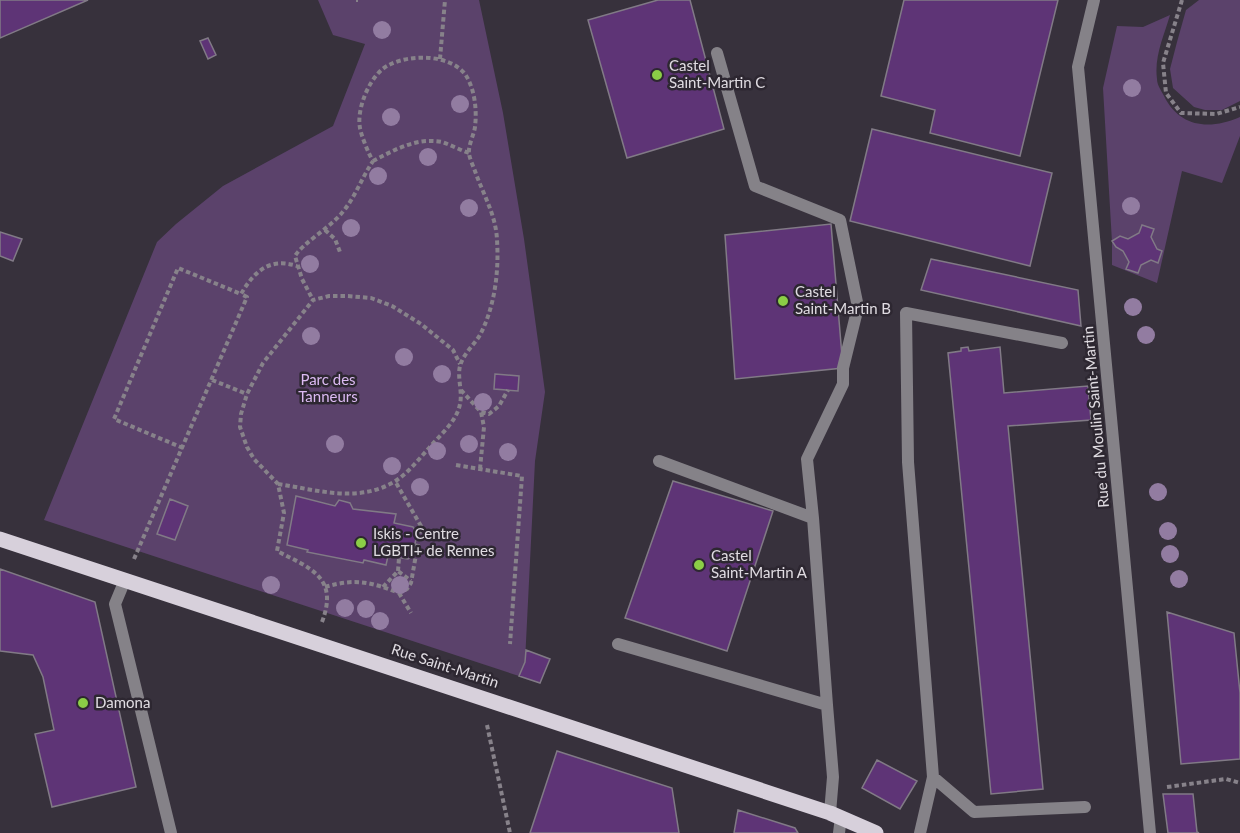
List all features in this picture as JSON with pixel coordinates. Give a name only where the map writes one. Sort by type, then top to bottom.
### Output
[{"type":"main road","name":"Rue Saint-Martin","points":[[0,538],[835,815],[876,833]]},
{"type":"street","name":"Rue du Moulin Saint-Martin","points":[[1094,0],[1078,66],[1150,833]]},
{"type":"street","points":[[717,53],[754,186],[840,220],[858,307],[843,368],[843,384],[807,459],[835,815],[839,833]]},
{"type":"street","points":[[920,833],[933,777],[909,462],[906,313],[1062,343]]},
{"type":"street","points":[[659,461],[813,518]]},
{"type":"street","points":[[125,580],[115,604],[171,833]]},
{"type":"street","points":[[618,644],[827,705]]},
{"type":"street","points":[[933,777],[974,812],[1085,807]]},
{"type":"path","points":[[440,59],[445,0]]},
{"type":"path","points":[[1182,0],[1163,63],[1166,93],[1181,112],[1216,114],[1240,107]]},
{"type":"path","points":[[373,161],[360,128],[360,115],[366,91],[385,66],[410,58],[440,59],[460,69],[471,85],[476,110],[469,153],[494,218],[498,268],[488,315],[480,334],[460,364]]},
{"type":"path","points":[[313,300],[297,266],[295,256],[340,215],[356,194],[373,161],[400,147],[419,142],[441,142],[469,153]]},
{"type":"path","points":[[325,230],[335,239],[340,252]]},
{"type":"path","points":[[241,294],[251,277],[268,266],[284,262],[297,266]]},
{"type":"path","points":[[125,580],[183,448],[247,297],[178,268],[114,419],[183,448]]},
{"type":"path","points":[[278,483],[344,495],[373,492],[394,481],[412,466],[453,420],[460,404],[461,389],[460,364],[453,350],[421,324],[392,306],[371,298],[329,296],[313,300],[271,351],[254,377],[241,414],[240,427],[254,459],[278,483],[284,513],[277,551],[311,568],[322,578],[325,587],[325,613],[314,642]]},
{"type":"path","points":[[212,380],[247,394]]},
{"type":"path","points":[[461,389],[481,411],[489,414],[499,406],[508,390]]},
{"type":"path","points":[[480,469],[484,427],[481,411]]},
{"type":"path","points":[[456,465],[522,476],[510,644]]},
{"type":"path","points":[[394,481],[421,526],[411,580],[407,589],[399,593]]},
{"type":"path","points":[[383,587],[398,571],[399,558]]},
{"type":"path","points":[[398,571],[411,580]]},
{"type":"path","points":[[325,587],[344,581],[377,584],[399,593],[411,613]]},
{"type":"path","points":[[480,696],[510,833]]},
{"type":"path","points":[[1145,790],[1226,779],[1240,783]]},
{"type":"green space","name":"Parc des Tanneurs","points":[[318,0],[479,0],[503,113],[524,239],[545,392],[535,461],[525,662],[519,676],[44,520],[157,242],[223,186],[333,126],[365,44],[333,35]]},
{"type":"green space","points":[[1199,0],[1240,0],[1240,101],[1222,110],[1205,110],[1194,107],[1173,88],[1170,69],[1186,10]]},
{"type":"green space","points":[[1170,15],[1157,62],[1159,88],[1178,115],[1187,120],[1207,125],[1240,117],[1240,136],[1222,183],[1182,171],[1157,283],[1112,265],[1103,88],[1117,26],[1143,27]]},
{"type":"building","points":[[0,0],[88,0],[0,38]]},
{"type":"building","name":"Castel Saint-Martin C","points":[[658,0],[690,0],[724,129],[627,158],[588,20]]},
{"type":"building","points":[[904,0],[1058,0],[1020,156],[930,133],[935,110],[881,96]]},
{"type":"building","points":[[208,38],[216,55],[208,59],[200,41]]},
{"type":"building","points":[[872,129],[1052,173],[1030,266],[850,221]]},
{"type":"building","name":"Castel Saint-Martin B","points":[[831,224],[843,368],[735,379],[725,235]]},
{"type":"building","points":[[1142,225],[1154,229],[1151,237],[1157,249],[1162,251],[1158,263],[1151,260],[1141,265],[1138,273],[1126,269],[1129,262],[1123,251],[1112,241],[1120,236],[1128,239],[1139,233]]},
{"type":"building","points":[[0,232],[22,239],[13,261],[0,256]]},
{"type":"building","points":[[931,259],[1078,290],[1081,326],[921,290]]},
{"type":"building","points":[[968,347],[969,351],[1000,347],[1004,393],[1088,386],[1091,420],[1008,426],[1043,789],[991,794],[948,353],[961,351],[961,348]]},
{"type":"building","points":[[495,374],[519,376],[518,391],[494,389]]},
{"type":"building","name":"Castel Saint-Martin A","points":[[673,481],[773,511],[727,651],[625,618]]},
{"type":"building","points":[[296,496],[335,506],[339,500],[350,503],[353,509],[396,514],[394,523],[413,527],[417,533],[413,555],[408,559],[388,556],[386,565],[307,552],[308,550],[287,545]]},
{"type":"building","points":[[170,499],[188,506],[175,540],[157,534]]},
{"type":"building","name":"Damona","points":[[0,569],[95,602],[136,787],[52,807],[35,734],[54,730],[43,677],[33,655],[0,651]]},
{"type":"building","points":[[1167,612],[1234,633],[1240,693],[1240,759],[1181,764]]},
{"type":"building","points":[[526,650],[550,659],[540,683],[519,676],[525,662]]},
{"type":"building","points":[[557,751],[672,788],[679,833],[530,833]]},
{"type":"building","points":[[877,760],[917,781],[900,809],[862,788]]},
{"type":"building","points":[[1163,794],[1193,794],[1197,832],[1199,833],[1168,833]]},
{"type":"building","points":[[738,810],[795,828],[798,833],[734,833]]},
{"type":"place","name":"Castel Saint-Martin C","points":[[657,75]]},
{"type":"place","name":"Castel Saint-Martin B","points":[[783,301]]},
{"type":"place","name":"Iskis - Centre LGBTI+ de Rennes","points":[[361,543]]},
{"type":"place","name":"Castel Saint-Martin A","points":[[699,565]]},
{"type":"place","name":"Damona","points":[[83,703]]}]
